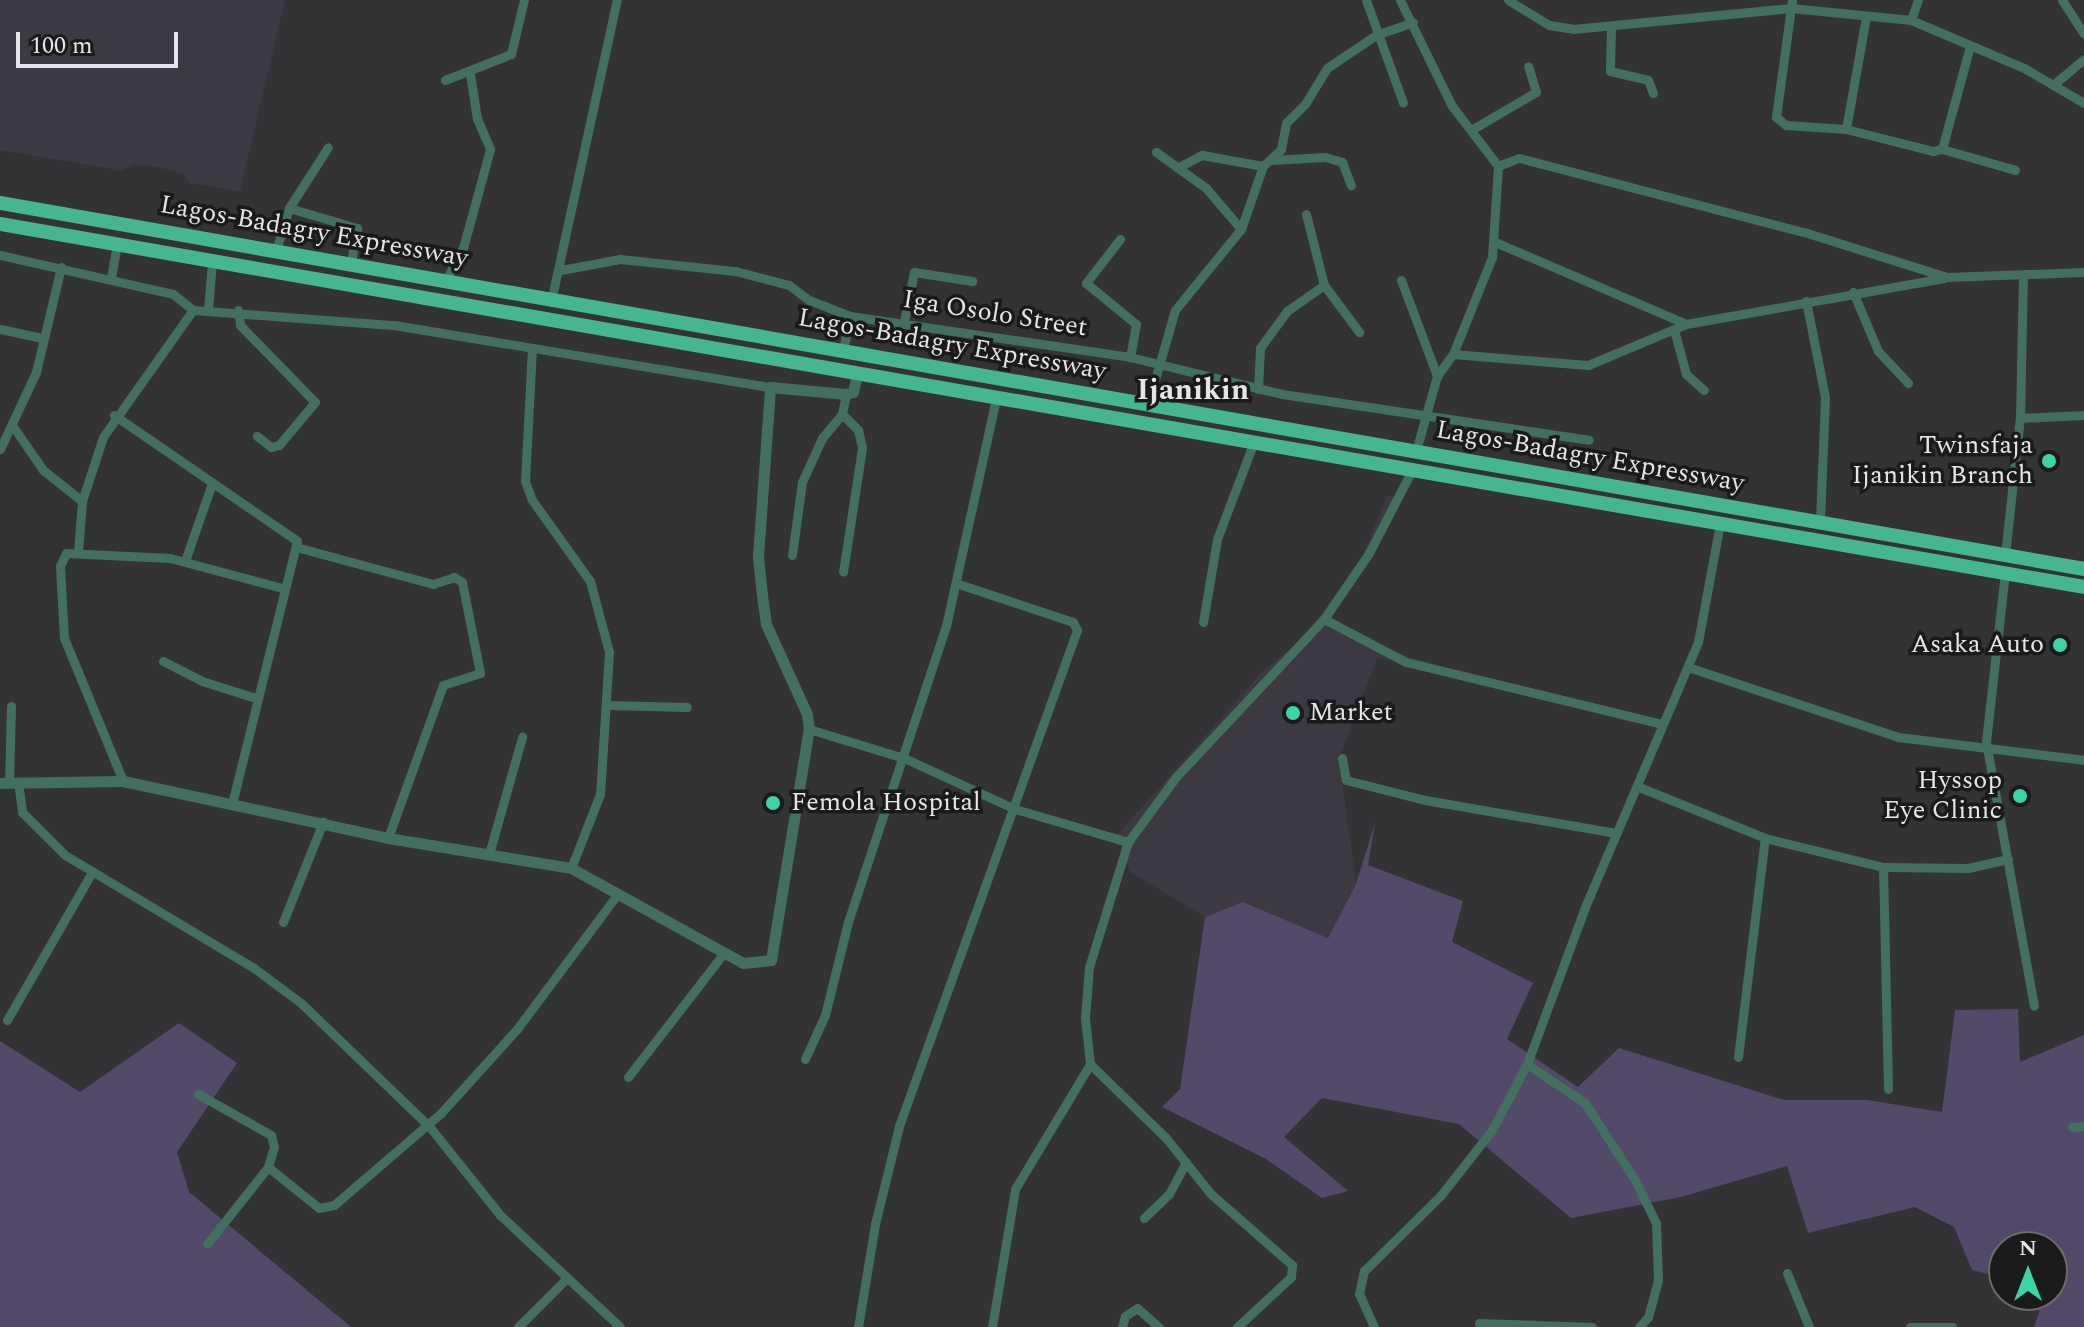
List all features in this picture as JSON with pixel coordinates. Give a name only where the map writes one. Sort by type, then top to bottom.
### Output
[{"type":"highway","name":"Lagos-Badagry Expressway","points":[[0,203],[552,297],[2084,569]]},
{"type":"highway","name":"Lagos-Badagry Expressway","points":[[0,224],[2084,587]]},
{"type":"street","points":[[445,80],[470,74],[511,54],[524,0]]},
{"type":"street","points":[[552,297],[561,270],[617,0]]},
{"type":"street","points":[[1366,0],[1376,35],[1403,103]]},
{"type":"street","points":[[1400,0],[1442,87],[1498,166],[1495,242],[1453,354],[1437,376],[1428,418],[1416,451]]},
{"type":"street","points":[[1508,0],[1549,25],[1611,26],[1792,4],[1866,17],[1911,20],[2053,85],[2084,103]]},
{"type":"street","points":[[1911,20],[1918,0]]},
{"type":"street","points":[[2062,0],[2084,34]]},
{"type":"street","points":[[1792,4],[1776,117],[1786,125],[1846,129],[1933,151],[1942,149],[2015,170]]},
{"type":"street","points":[[1846,129],[1866,17]]},
{"type":"street","points":[[1148,404],[1175,310],[1241,229],[1267,163],[1281,149],[1286,123],[1305,104],[1327,68],[1376,35],[1413,22]]},
{"type":"street","points":[[1611,26],[1610,71],[1648,80],[1653,93]]},
{"type":"street","points":[[1942,149],[1970,46]]},
{"type":"street","points":[[2053,85],[2084,59]]},
{"type":"street","points":[[1471,130],[1536,92],[1528,66]]},
{"type":"street","points":[[446,280],[463,248],[490,149],[477,119],[470,74]]},
{"type":"street","points":[[276,250],[289,208],[328,147]]},
{"type":"street","points":[[1156,152],[1179,167],[1241,229]]},
{"type":"street","points":[[1179,167],[1202,155],[1267,163],[1325,157],[1342,162],[1351,185]]},
{"type":"street","points":[[1498,166],[1532,158],[1947,277]]},
{"type":"street","points":[[289,208],[357,228],[351,263]]},
{"type":"street","points":[[1306,214],[1324,285],[1359,332]]},
{"type":"street","points":[[1120,239],[1086,283],[1136,324],[1130,357]]},
{"type":"street","points":[[1495,242],[1686,324]]},
{"type":"street","points":[[111,278],[117,245]]},
{"type":"street","points":[[0,255],[173,294],[193,310],[238,310],[394,325],[770,387],[846,394],[853,392],[857,375]]},
{"type":"street","name":"Iga Osolo Street","points":[[561,270],[620,259],[735,271],[789,285],[809,300],[850,316],[904,321],[1130,357],[1258,389],[1428,418],[1589,440]]},
{"type":"street","points":[[208,309],[212,262]]},
{"type":"street","points":[[0,449],[36,372],[61,267]]},
{"type":"street","points":[[904,321],[914,272],[972,281]]},
{"type":"street","points":[[1453,354],[1588,365],[1686,324],[1853,292],[1947,277],[2023,278],[2084,272]]},
{"type":"street","points":[[2005,555],[2020,418],[2023,278]]},
{"type":"street","points":[[1401,280],[1437,376]]},
{"type":"street","points":[[1258,389],[1260,348],[1287,311],[1324,285]]},
{"type":"street","points":[[1853,292],[1878,351],[1908,383]]},
{"type":"street","points":[[1806,301],[1825,397],[1820,523]]},
{"type":"street","points":[[78,552],[82,501],[114,415],[193,310]]},
{"type":"street","points":[[238,310],[240,325],[315,402],[279,445],[271,447],[257,436]]},
{"type":"street","points":[[843,351],[850,316]]},
{"type":"street","points":[[0,329],[42,338]]},
{"type":"street","points":[[1674,330],[1686,374],[1704,390]]},
{"type":"street","points":[[532,348],[525,481],[532,500],[590,581],[609,652],[609,705],[600,794],[571,868]]},
{"type":"street","points":[[9,783],[123,781],[388,838],[571,868],[616,896],[724,953],[760,964],[775,951],[809,729],[807,714],[766,624],[762,595],[758,556],[770,387]]},
{"type":"street","points":[[792,555],[802,482],[822,438],[842,414],[846,394]]},
{"type":"street","points":[[805,1059],[825,1015],[848,922],[904,758],[956,583],[996,398]]},
{"type":"street","points":[[842,414],[858,430],[862,448],[843,572]]},
{"type":"street","points":[[114,415],[297,541],[282,588],[232,803]]},
{"type":"street","points":[[2020,418],[2083,416]]},
{"type":"street","points":[[12,425],[43,470],[82,501]]},
{"type":"street","points":[[1203,622],[1217,539],[1253,444]]},
{"type":"street","points":[[992,1327],[1015,1189],[1090,1064],[1085,1018],[1089,967],[1128,842],[1176,777],[1324,619],[1369,553],[1412,470]]},
{"type":"street","points":[[185,561],[212,483]]},
{"type":"street","points":[[1374,1327],[1359,1294],[1364,1271],[1458,1174],[1492,1130],[1527,1064],[1616,833],[1639,787],[1662,724],[1698,642],[1720,523]]},
{"type":"street","points":[[296,547],[433,584],[454,577],[462,582],[480,673],[443,685],[388,838]]},
{"type":"street","points":[[123,781],[62,629],[60,566],[66,553],[185,561],[282,588]]},
{"type":"street","points":[[2005,572],[1988,749],[2034,1006]]},
{"type":"street","points":[[858,1327],[875,1224],[899,1126],[1015,809],[1077,626],[956,583]]},
{"type":"street","points":[[1324,619],[1406,662],[1662,724]]},
{"type":"street","points":[[163,661],[202,681],[256,698]]},
{"type":"street","points":[[1688,667],[1898,737],[2084,760]]},
{"type":"street","points":[[609,705],[687,707]]},
{"type":"street","points":[[11,706],[9,783],[31,826],[92,872],[280,986],[429,1126],[500,1215],[620,1327]]},
{"type":"street","points":[[809,729],[904,758],[1015,809],[1128,842]]},
{"type":"street","points":[[489,854],[522,737]]},
{"type":"street","points":[[1342,758],[1346,780],[1425,800],[1616,833]]},
{"type":"street","points":[[1639,787],[1765,838],[1883,867],[1968,868],[2008,859]]},
{"type":"street","points":[[283,922],[323,822]]},
{"type":"street","points":[[1738,1057],[1765,838]]},
{"type":"street","points":[[1883,867],[1888,1089]]},
{"type":"street","points":[[7,1020],[92,872]]},
{"type":"street","points":[[268,1167],[327,1209],[429,1126],[517,1029],[616,896]]},
{"type":"street","points":[[628,1077],[724,953]]},
{"type":"street","points":[[1090,1064],[1186,1162],[1211,1194],[1293,1267],[1291,1277],[1237,1327]]},
{"type":"street","points":[[1527,1064],[1585,1103],[1635,1180],[1656,1223],[1658,1280],[1648,1317],[1639,1327]]},
{"type":"street","points":[[198,1094],[271,1135],[274,1147],[268,1167],[207,1244]]},
{"type":"street","points":[[2072,1127],[2084,1126]]},
{"type":"street","points":[[1144,1218],[1169,1194],[1186,1162]]},
{"type":"street","points":[[1787,1273],[1809,1327]]},
{"type":"street","points":[[518,1327],[566,1279]]},
{"type":"street","points":[[1122,1327],[1125,1316],[1137,1308],[1159,1327]]},
{"type":"street","points":[[1479,1323],[1592,1327]]},
{"type":"street","points":[[1910,1327],[1952,1327]]},
{"type":"shaded area","points":[[0,0],[285,0],[240,191],[189,183],[184,174],[161,168],[133,164],[122,171],[0,150]]},
{"type":"shaded area","name":"Market","points":[[1387,496],[1404,497],[1330,610],[1333,618],[1375,646],[1436,665],[1377,658],[1339,758],[1356,884],[1328,938],[1243,902],[1205,917],[1130,872],[1117,835],[1263,671],[1304,638],[1362,557]]},
{"type":"shaded area","points":[[1375,823],[1368,865],[1463,901],[1452,942],[1533,983],[1507,1039],[1578,1087],[1619,1048],[1784,1100],[1867,1100],[1942,1112],[1955,1010],[2018,1009],[2020,1062],[2084,1035],[2084,1327],[2034,1327],[2040,1311],[2068,1311],[2068,1231],[1988,1231],[1988,1274],[1972,1270],[1954,1227],[1915,1207],[1808,1233],[1787,1166],[1681,1197],[1571,1218],[1459,1124],[1322,1098],[1284,1137],[1348,1191],[1322,1198],[1266,1159],[1162,1107],[1180,1089],[1205,917],[1243,902],[1328,938],[1356,884]]},
{"type":"shaded area","points":[[179,1023],[237,1063],[177,1152],[189,1192],[351,1327],[0,1327],[0,1041],[80,1092]]},
{"type":"place","name":"Twinsfaja Ijanikin Branch","points":[[2049,461]]},
{"type":"place","name":"Asaka Auto","points":[[2060,645]]},
{"type":"place","name":"Market","points":[[1293,713]]},
{"type":"place","name":"Hyssop Eye Clinic","points":[[2020,796]]},
{"type":"place","name":"Femola Hospital","points":[[773,803]]},
{"type":"district","name":"Ijanikin","points":[[1193,390]]}]
